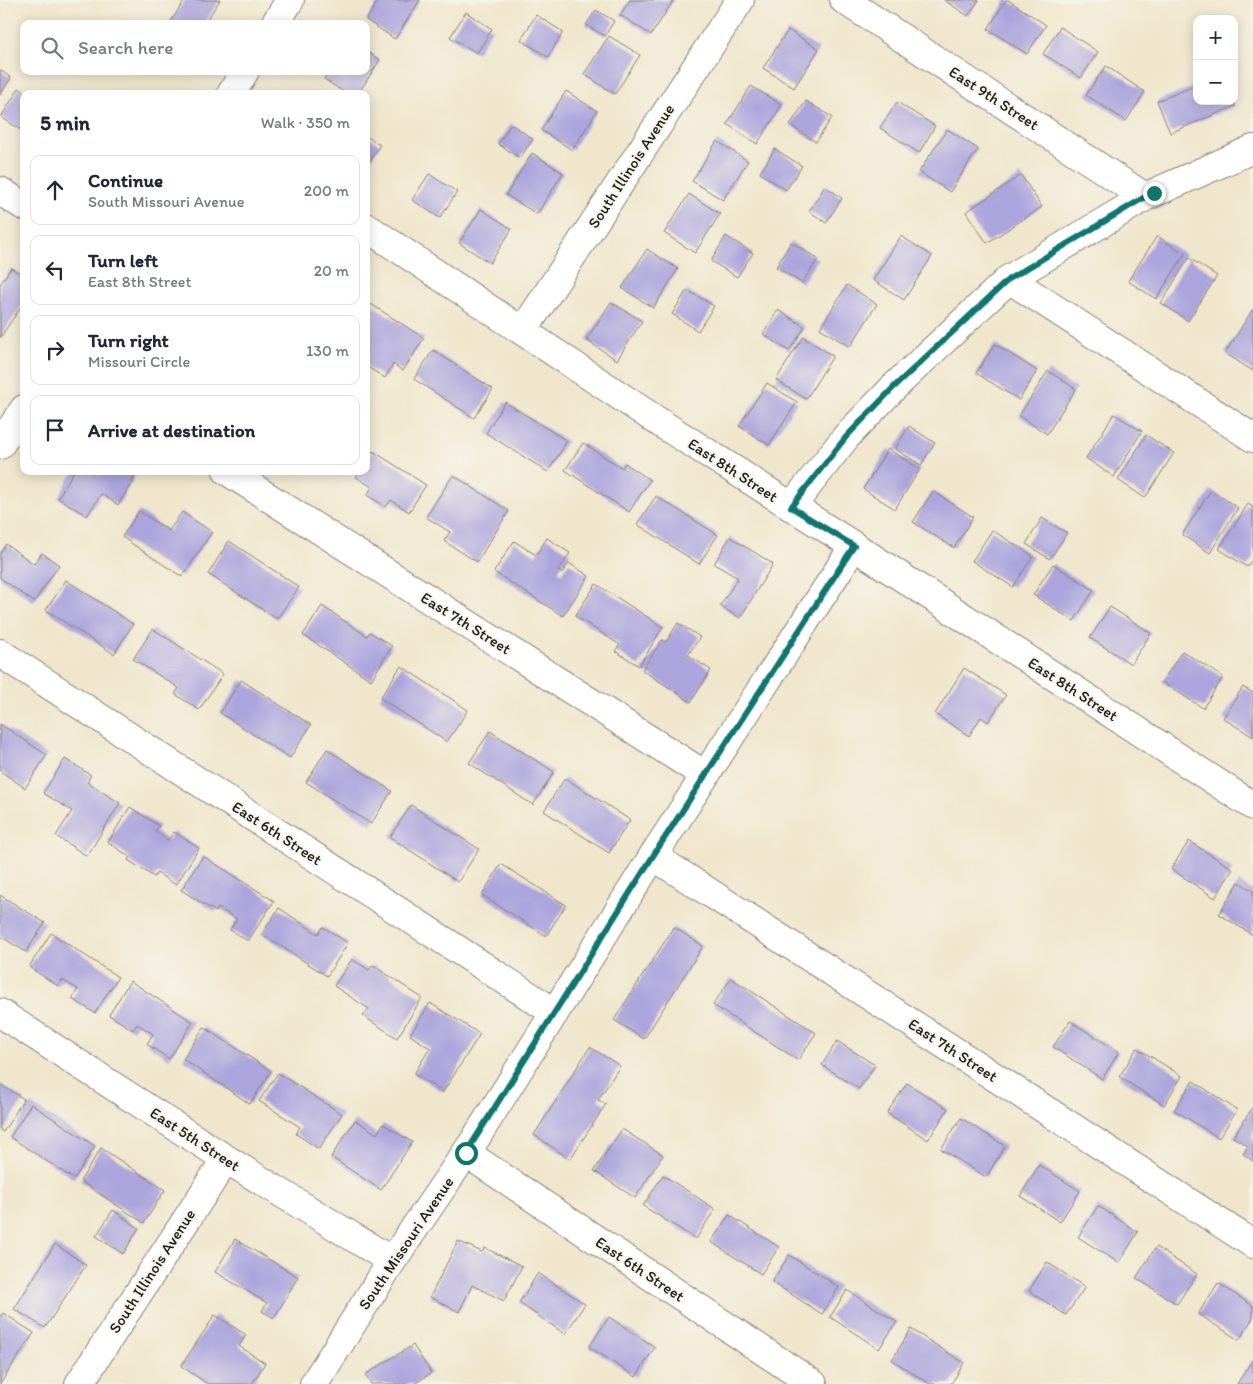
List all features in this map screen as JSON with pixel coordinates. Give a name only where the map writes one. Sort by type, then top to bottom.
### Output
[{"type":"street","points":[[278,20],[290,0]]},
{"type":"street","name":"South Illinois Avenue","points":[[523,331],[740,0]]},
{"type":"street","name":"East 9th Street","points":[[844,0],[1145,197]]},
{"type":"street","points":[[233,90],[243,75]]},
{"type":"street","points":[[791,507],[846,437],[894,387],[1009,279],[1145,197],[1253,149]]},
{"type":"street","points":[[0,191],[20,204]]},
{"type":"street","name":"East 8th Street","points":[[370,230],[662,424],[854,546],[1253,806]]},
{"type":"street","points":[[1009,279],[1253,438]]},
{"type":"street","points":[[0,445],[20,414]]},
{"type":"street","name":"East 7th Street","points":[[233,475],[705,775]]},
{"type":"street","name":"South Missouri Avenue","points":[[314,1384],[392,1262],[466,1153],[653,856],[854,546]]},
{"type":"street","name":"East 6th Street","points":[[0,653],[554,1012]]},
{"type":"street","name":"East 7th Street","points":[[653,856],[1252,1241]]},
{"type":"street","name":"East 5th Street","points":[[0,1013],[226,1159],[392,1262]]},
{"type":"street","name":"East 6th Street","points":[[466,1153],[814,1384]]},
{"type":"street","name":"South Illinois Avenue","points":[[79,1384],[226,1159]]},
{"type":"building","points":[[185,0],[220,0],[207,20],[172,20]]},
{"type":"building","points":[[379,0],[420,0],[395,39],[370,23],[370,20],[366,20]]},
{"type":"building","points":[[630,0],[674,0],[651,35],[620,15]]},
{"type":"building","points":[[944,0],[979,0],[968,16]]},
{"type":"building","points":[[1006,0],[1046,25],[1027,54],[988,29]]},
{"type":"building","points":[[596,10],[614,21],[605,36],[586,25]]},
{"type":"building","points":[[466,12],[492,29],[477,53],[450,37]]},
{"type":"building","points":[[536,15],[563,32],[548,57],[521,40]]},
{"type":"building","points":[[1060,27],[1098,52],[1081,78],[1043,54]]},
{"type":"building","points":[[788,30],[819,49],[794,88],[763,68]]},
{"type":"building","points":[[609,36],[640,55],[615,94],[584,74]]},
{"type":"building","points":[[370,54],[380,60],[361,90],[341,90],[324,79],[326,75],[370,75]]},
{"type":"building","points":[[1106,66],[1145,92],[1126,121],[1086,95]]},
{"type":"building","points":[[0,70],[11,78],[0,95]]},
{"type":"building","points":[[751,86],[782,105],[757,144],[727,124]]},
{"type":"building","points":[[1193,87],[1193,105],[1235,106],[1170,133],[1157,101]]},
{"type":"building","points":[[19,88],[22,90],[20,90],[20,129],[1,117]]},
{"type":"building","points":[[566,91],[597,111],[572,150],[541,130]]},
{"type":"building","points":[[806,101],[832,117],[816,142],[790,125]]},
{"type":"building","points":[[897,102],[935,126],[919,153],[880,128]]},
{"type":"building","points":[[511,124],[533,139],[520,158],[498,144]]},
{"type":"building","points":[[947,129],[978,149],[950,192],[919,172]]},
{"type":"building","points":[[370,139],[380,145],[370,161]]},
{"type":"building","points":[[717,141],[748,161],[723,200],[692,181]]},
{"type":"building","points":[[775,149],[802,166],[786,190],[760,173]]},
{"type":"building","points":[[532,153],[563,173],[537,214],[506,195]]},
{"type":"building","points":[[429,174],[457,192],[440,218],[412,200]]},
{"type":"building","points":[[1021,175],[1042,207],[987,243],[966,212]]},
{"type":"building","points":[[825,186],[842,198],[826,223],[809,211]]},
{"type":"building","points":[[689,194],[720,214],[695,253],[664,233]]},
{"type":"building","points":[[481,209],[512,229],[490,263],[459,243]]},
{"type":"building","points":[[726,236],[753,253],[737,277],[711,261]]},
{"type":"building","points":[[901,236],[932,256],[904,300],[873,280]]},
{"type":"building","points":[[1157,236],[1185,254],[1156,299],[1128,281]]},
{"type":"building","points":[[791,242],[818,259],[802,283],[776,267]]},
{"type":"building","points":[[647,249],[678,269],[653,308],[622,288]]},
{"type":"building","points":[[1189,258],[1217,276],[1188,321],[1161,303]]},
{"type":"building","points":[[11,268],[20,274],[20,308],[0,338],[0,284]]},
{"type":"building","points":[[847,285],[877,304],[850,347],[820,328]]},
{"type":"building","points":[[687,290],[714,306],[698,331],[672,314]]},
{"type":"building","points":[[611,302],[642,321],[617,360],[586,340]]},
{"type":"building","points":[[370,304],[424,338],[403,371],[393,364],[385,378],[370,369]]},
{"type":"building","points":[[1253,309],[1253,371],[1225,353]]},
{"type":"building","points":[[778,310],[805,327],[789,351],[763,334]]},
{"type":"building","points":[[803,337],[833,356],[806,399],[776,380]]},
{"type":"building","points":[[995,344],[1037,371],[1019,400],[976,373]]},
{"type":"building","points":[[433,350],[493,389],[474,418],[414,379]]},
{"type":"building","points":[[1048,371],[1076,389],[1047,434],[1019,416]]},
{"type":"building","points":[[767,383],[797,402],[769,445],[739,426]]},
{"type":"building","points":[[505,402],[567,441],[548,472],[486,433]]},
{"type":"building","points":[[1114,414],[1142,431],[1114,477],[1086,458]]},
{"type":"building","points":[[909,426],[935,443],[921,465],[895,449]]},
{"type":"building","points":[[1146,435],[1174,453],[1145,498],[1118,480]]},
{"type":"building","points":[[583,443],[622,468],[625,463],[650,480],[629,512],[565,470]]},
{"type":"building","points":[[888,449],[920,469],[895,509],[863,489]]},
{"type":"building","points":[[373,451],[426,485],[409,512],[391,500],[386,507],[367,495],[372,487],[356,477],[357,475],[370,475],[370,456]]},
{"type":"building","points":[[72,475],[132,475],[135,477],[118,505],[101,494],[87,516],[58,498]]},
{"type":"building","points":[[453,475],[509,511],[477,562],[444,541],[450,532],[426,517]]},
{"type":"building","points":[[1211,490],[1238,508],[1210,553],[1182,535]]},
{"type":"building","points":[[933,491],[973,517],[954,548],[913,522]]},
{"type":"building","points":[[656,496],[718,535],[699,564],[637,524]]},
{"type":"building","points":[[1248,504],[1253,507],[1253,558],[1247,567],[1219,549]]},
{"type":"building","points":[[139,511],[169,531],[182,512],[212,532],[182,577],[122,537]]},
{"type":"building","points":[[1042,518],[1067,533],[1050,559],[1026,544]]},
{"type":"building","points":[[992,530],[1033,556],[1013,587],[972,561]]},
{"type":"building","points":[[730,537],[773,564],[740,618],[720,606],[738,578],[714,564]]},
{"type":"building","points":[[547,538],[570,553],[558,571],[562,573],[569,563],[589,576],[563,616],[494,572],[514,541],[536,555]]},
{"type":"building","points":[[229,541],[299,587],[277,619],[208,574]]},
{"type":"building","points":[[6,544],[34,564],[42,553],[59,565],[34,602],[0,578],[0,553]]},
{"type":"building","points":[[1053,564],[1094,590],[1074,621],[1033,595]]},
{"type":"building","points":[[66,580],[133,624],[114,654],[46,610]]},
{"type":"building","points":[[596,584],[663,627],[639,666],[615,651],[620,645],[575,616]]},
{"type":"building","points":[[322,606],[367,636],[370,632],[392,646],[371,680],[303,635]]},
{"type":"building","points":[[1110,607],[1151,633],[1131,664],[1090,638]]},
{"type":"building","points":[[678,623],[700,637],[688,655],[711,670],[691,702],[642,670],[662,640],[666,642]]},
{"type":"building","points":[[153,629],[223,674],[199,710],[175,694],[179,688],[133,659]]},
{"type":"building","points":[[1182,651],[1223,677],[1203,708],[1162,682]]},
{"type":"building","points":[[401,666],[468,710],[447,742],[380,698]]},
{"type":"building","points":[[964,668],[1006,695],[988,722],[981,717],[969,736],[935,714]]},
{"type":"building","points":[[241,680],[311,725],[290,758],[220,713]]},
{"type":"building","points":[[1243,687],[1253,693],[1253,737],[1223,718]]},
{"type":"building","points":[[0,724],[47,755],[25,788],[0,771]]},
{"type":"building","points":[[490,731],[554,772],[533,805],[469,763]]},
{"type":"building","points":[[327,749],[392,791],[371,824],[306,782]]},
{"type":"building","points":[[65,759],[91,775],[87,782],[120,803],[87,856],[56,836],[72,811],[43,793]]},
{"type":"building","points":[[565,778],[630,820],[609,853],[544,811]]},
{"type":"building","points":[[411,805],[479,849],[458,882],[390,837]]},
{"type":"building","points":[[130,807],[159,826],[155,832],[168,840],[174,832],[199,848],[176,885],[157,873],[154,877],[128,860],[130,857],[108,842]]},
{"type":"building","points":[[1189,841],[1233,869],[1215,898],[1171,869]]},
{"type":"building","points":[[203,856],[274,901],[248,941],[230,930],[237,919],[218,908],[216,912],[181,890]]},
{"type":"building","points":[[501,864],[566,905],[546,936],[482,895]]},
{"type":"building","points":[[1239,882],[1253,891],[1253,935],[1219,914]]},
{"type":"building","points":[[0,895],[45,923],[26,952],[0,936]]},
{"type":"building","points":[[279,908],[318,934],[323,927],[348,943],[327,976],[262,934]]},
{"type":"building","points":[[674,927],[703,946],[644,1039],[614,1020]]},
{"type":"building","points":[[51,933],[118,977],[95,1013],[72,999],[78,989],[62,980],[58,986],[29,967]]},
{"type":"building","points":[[352,959],[369,970],[373,965],[422,998],[397,1038],[363,1016],[369,1009],[334,986]]},
{"type":"building","points":[[731,978],[816,1033],[798,1060],[713,1005]]},
{"type":"building","points":[[130,981],[193,1022],[169,1059],[147,1044],[153,1034],[137,1024],[133,1030],[109,1015]]},
{"type":"building","points":[[430,1003],[480,1034],[443,1092],[414,1074],[430,1048],[410,1035]]},
{"type":"building","points":[[1070,1021],[1119,1052],[1102,1079],[1053,1047]]},
{"type":"building","points":[[204,1027],[271,1071],[250,1104],[183,1059]]},
{"type":"building","points":[[837,1041],[875,1065],[859,1089],[822,1065]]},
{"type":"building","points":[[590,1047],[620,1066],[598,1100],[606,1104],[570,1159],[534,1135]]},
{"type":"building","points":[[1137,1048],[1182,1076],[1164,1105],[1119,1077]]},
{"type":"building","points":[[278,1073],[342,1114],[319,1149],[296,1134],[300,1127],[259,1101]]},
{"type":"building","points":[[1193,1081],[1237,1110],[1219,1138],[1174,1110]]},
{"type":"building","points":[[907,1083],[948,1109],[928,1140],[887,1113]]},
{"type":"building","points":[[0,1084],[24,1099],[3,1132],[0,1130]]},
{"type":"building","points":[[31,1104],[95,1146],[74,1179],[10,1137]]},
{"type":"building","points":[[1253,1107],[1253,1161],[1243,1154],[1248,1146],[1233,1137]]},
{"type":"building","points":[[961,1118],[1005,1146],[986,1177],[941,1149]]},
{"type":"building","points":[[355,1120],[377,1134],[383,1124],[412,1142],[381,1190],[331,1157]]},
{"type":"building","points":[[622,1129],[663,1155],[635,1198],[594,1171]]},
{"type":"building","points":[[101,1148],[165,1190],[144,1223],[80,1181]]},
{"type":"building","points":[[1039,1165],[1080,1191],[1060,1222],[1020,1196]]},
{"type":"building","points":[[663,1175],[715,1209],[696,1239],[643,1206]]},
{"type":"building","points":[[1098,1206],[1138,1232],[1119,1263],[1078,1237]]},
{"type":"building","points":[[113,1210],[139,1228],[123,1254],[96,1236]]},
{"type":"building","points":[[729,1215],[779,1247],[761,1274],[711,1242]]},
{"type":"building","points":[[235,1239],[298,1277],[274,1318],[262,1311],[267,1303],[215,1272]]},
{"type":"building","points":[[458,1241],[482,1252],[485,1248],[522,1266],[504,1301],[472,1285],[459,1312],[430,1297]]},
{"type":"building","points":[[55,1244],[86,1265],[45,1328],[14,1309]]},
{"type":"building","points":[[1156,1247],[1197,1274],[1177,1304],[1136,1278]]},
{"type":"building","points":[[789,1255],[839,1287],[822,1314],[772,1282]]},
{"type":"building","points":[[1047,1262],[1085,1287],[1066,1315],[1029,1291]]},
{"type":"building","points":[[538,1273],[585,1304],[565,1334],[519,1303]]},
{"type":"building","points":[[1218,1283],[1253,1306],[1253,1318],[1239,1340],[1198,1314]]},
{"type":"building","points":[[847,1290],[897,1322],[879,1349],[830,1317]]},
{"type":"building","points":[[3,1313],[34,1333],[0,1384],[0,1317]]},
{"type":"building","points":[[215,1315],[246,1335],[239,1346],[265,1363],[252,1384],[208,1384],[181,1366]]},
{"type":"building","points":[[609,1317],[655,1347],[636,1377],[589,1347]]},
{"type":"building","points":[[911,1329],[964,1363],[951,1384],[930,1384],[892,1360]]},
{"type":"building","points":[[413,1345],[431,1373],[414,1384],[371,1384],[365,1375]]},
{"type":"building","points":[[1253,1359],[1253,1384],[1237,1384]]},
{"type":"route","points":[[466,1153],[653,856],[854,546],[791,507],[846,437],[894,387],[1009,279],[1154,193]]}]
